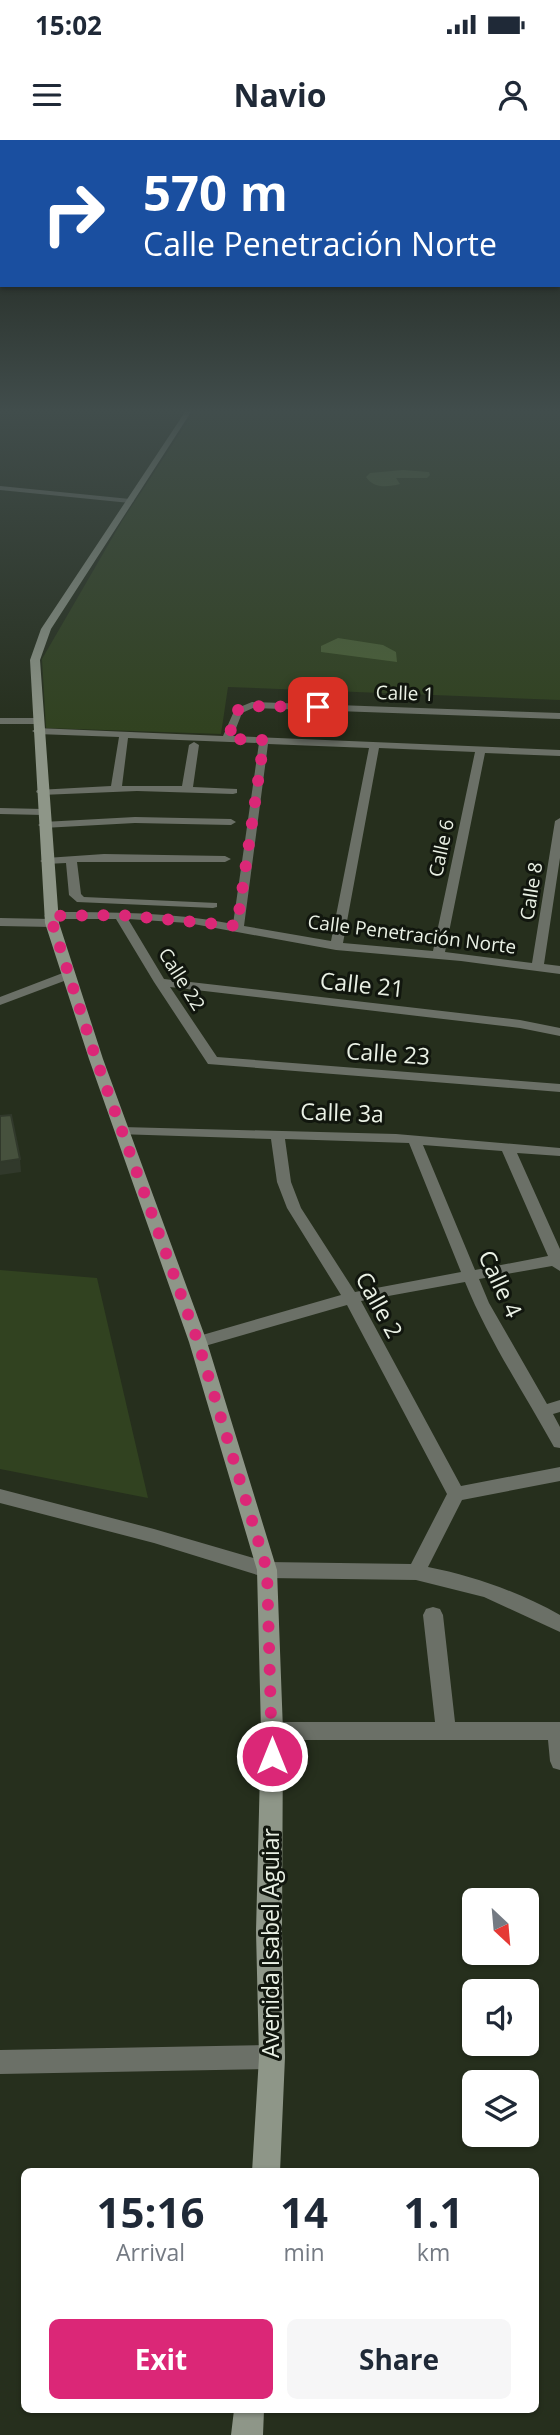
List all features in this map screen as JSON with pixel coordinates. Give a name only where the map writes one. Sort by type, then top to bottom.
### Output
[{"type":"main road","name":"Avenida Isabel Aguiar","points":[[119,516],[80,574],[39,644],[35,660],[41,792],[51,919],[122,1131],[198,1342],[267,1570],[272,1731],[269,1931],[272,2057],[266,2168]]},
{"type":"main road","points":[[247,2435],[249,2413]]},
{"type":"street","name":"Calle 1","points":[[228,739],[238,710],[252,705],[560,716]]},
{"type":"street","points":[[0,721],[123,739],[246,747]]},
{"type":"street","points":[[123,739],[264,740],[560,753]]},
{"type":"street","points":[[116,788],[123,739]]},
{"type":"street","points":[[237,926],[264,740]]},
{"type":"street","points":[[187,789],[194,745]]},
{"type":"street","points":[[336,946],[375,745]]},
{"type":"street","name":"Calle 6","points":[[438,955],[481,749]]},
{"type":"street","points":[[41,792],[116,788],[233,791]]},
{"type":"street","points":[[0,811],[43,818],[231,822]]},
{"type":"street","name":"Calle 8","points":[[538,966],[560,821]]},
{"type":"street","points":[[46,861],[131,857],[225,859]]},
{"type":"street","points":[[71,859],[75,895],[81,900],[213,905]]},
{"type":"street","name":"Calle Penetración Norte","points":[[0,922],[120,915],[237,926],[336,946],[560,970]]},
{"type":"street","name":"Calle 22","points":[[120,915],[213,1062]]},
{"type":"street","points":[[0,1001],[68,975]]},
{"type":"street","name":"Calle 21","points":[[160,982],[520,1024],[560,1032]]},
{"type":"street","name":"Calle 23","points":[[213,1062],[560,1088]]},
{"type":"street","name":"Calle 3a","points":[[122,1131],[414,1139],[560,1152]]},
{"type":"street","name":"Calle 2","points":[[277,1134],[284,1182],[294,1208],[351,1298],[456,1494]]},
{"type":"street","name":"Calle 4","points":[[414,1139],[481,1303],[560,1442]]},
{"type":"street","points":[[198,1342],[351,1298],[559,1262],[508,1148]]},
{"type":"street","points":[[542,1411],[560,1405]]},
{"type":"street","points":[[416,1572],[456,1494],[560,1474]]},
{"type":"street","points":[[0,1496],[154,1536],[267,1570],[416,1572],[477,1588],[523,1604],[560,1624]]},
{"type":"street","points":[[433,1615],[446,1729]]},
{"type":"street","points":[[272,1731],[559,1731],[560,1761]]},
{"type":"street","points":[[0,2062],[272,2057]]},
{"type":"shaded area","points":[[125,516],[560,516],[560,700],[228,687],[221,734],[46,728],[42,659]]},
{"type":"shaded area","points":[[338,638],[383,645],[396,652],[397,662],[321,652],[321,646]]},
{"type":"shaded area","points":[[0,1270],[97,1278],[148,1498],[0,1469]]},
{"type":"building","points":[[11,1115],[20,1159],[0,1162],[0,1116]]},
{"type":"route","points":[[272,1756],[267,1570],[198,1342],[96,1059],[50,916],[120,915],[188,919],[237,926],[264,740],[228,739],[238,710],[252,705],[318,707]]}]
